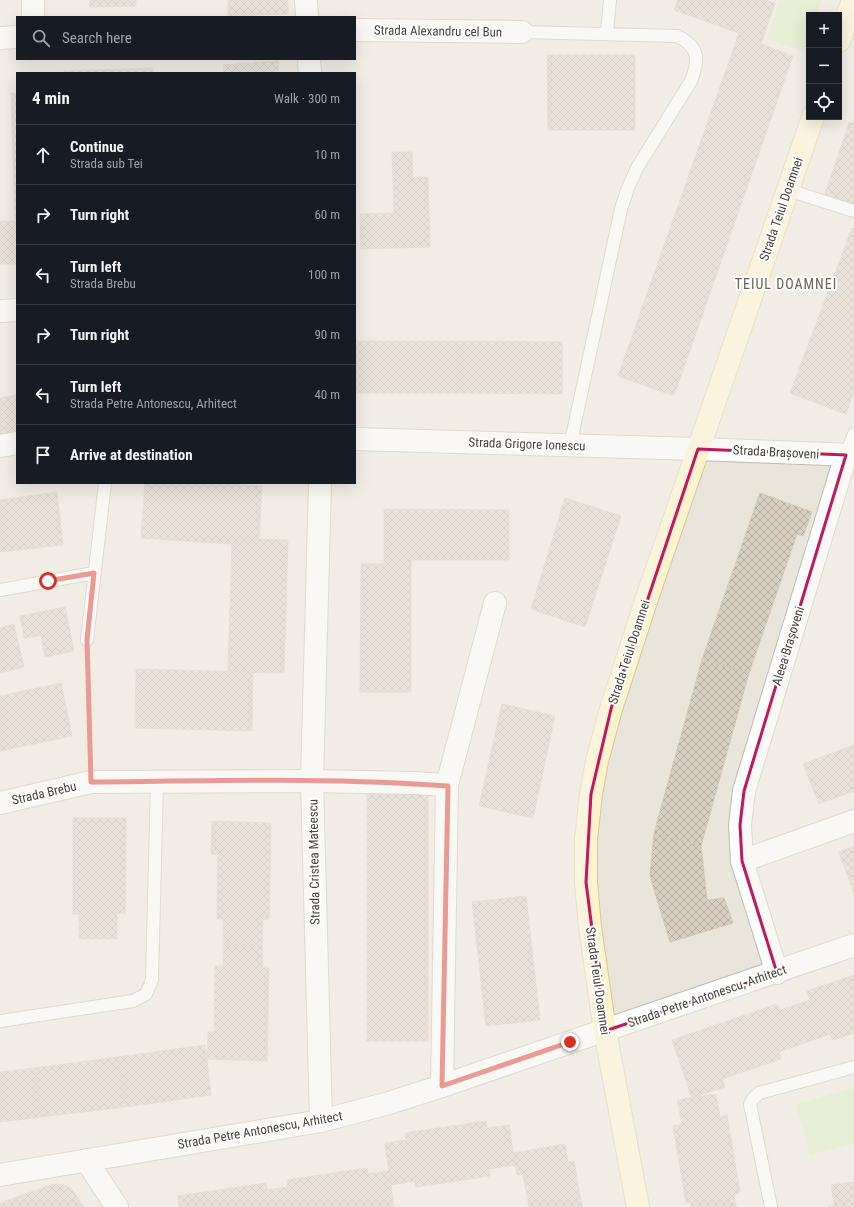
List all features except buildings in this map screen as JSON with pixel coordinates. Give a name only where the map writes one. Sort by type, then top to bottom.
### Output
[{"type":"street","points":[[33,0],[33,16]]},
{"type":"street","points":[[306,0],[307,16]]},
{"type":"street","points":[[842,32],[853,0]]},
{"type":"street","name":"Strada Alexandru cel Bun","points":[[356,30],[522,32]]},
{"type":"street","points":[[0,38],[16,37]]},
{"type":"street","points":[[309,60],[310,72]]},
{"type":"street","name":"Strada Teiul Doamnei","points":[[638,1207],[605,1031],[590,927],[586,882],[586,839],[591,794],[597,761],[611,709],[647,598],[812,120]]},
{"type":"street","points":[[0,311],[16,310]]},
{"type":"street","name":"Strada Grigore Ionescu","points":[[356,439],[698,449]]},
{"type":"street","points":[[0,446],[16,443]]},
{"type":"street","name":"Strada Brașoveni","points":[[698,449],[850,455]]},
{"type":"street","name":"Aleea Brașoveni","points":[[776,973],[742,860],[740,825],[744,791],[850,455]]},
{"type":"street","name":"Strada Cristea Mateescu","points":[[320,484],[312,781],[320,1121]]},
{"type":"street","points":[[442,1086],[448,786],[495,603]]},
{"type":"street","name":"Strada Brebu","points":[[0,803],[91,782],[312,781],[415,783],[448,786]]},
{"type":"street","points":[[742,860],[854,821]]},
{"type":"street","name":"Strada Petre Antonescu, Arhitect","points":[[0,1175],[320,1121],[389,1103],[776,973],[854,945]]},
{"type":"street","points":[[86,1160],[117,1207]]},
{"type":"lane","points":[[607,34],[610,0]]},
{"type":"lane","points":[[522,32],[678,36],[688,41],[695,50],[696,67],[691,81],[637,168],[628,188],[616,233],[570,446]]},
{"type":"lane","points":[[788,190],[854,211]]},
{"type":"lane","name":"Aleea Brașoveni","points":[[850,455],[854,434]]},
{"type":"lane","points":[[87,640],[105,484]]},
{"type":"lane","points":[[0,590],[94,573]]},
{"type":"lane","points":[[0,1021],[133,1001],[146,994],[152,980],[157,782]]},
{"type":"lane","points":[[771,1207],[750,1104],[759,1093],[854,1068]]},
{"type":"path","points":[[87,640],[91,782]]},
{"type":"highlighted area","points":[[698,449],[846,455],[744,791],[740,825],[742,861],[777,973],[605,1031],[586,882],[591,794],[611,709]]},
{"type":"shaded area","points":[[0,0],[854,0],[854,1207],[0,1207]]},
{"type":"green space","points":[[780,0],[821,0],[817,12],[806,12],[806,43],[803,51],[767,39]]},
{"type":"green space","points":[[854,1088],[854,1143],[810,1155],[796,1104]]},
{"type":"district","name":"TEIUL DOAMNEI","points":[[786,284]]},
{"type":"route","points":[[48,581],[94,573],[87,640],[91,782],[312,781],[415,783],[448,786],[442,1086],[570,1042]]}]
